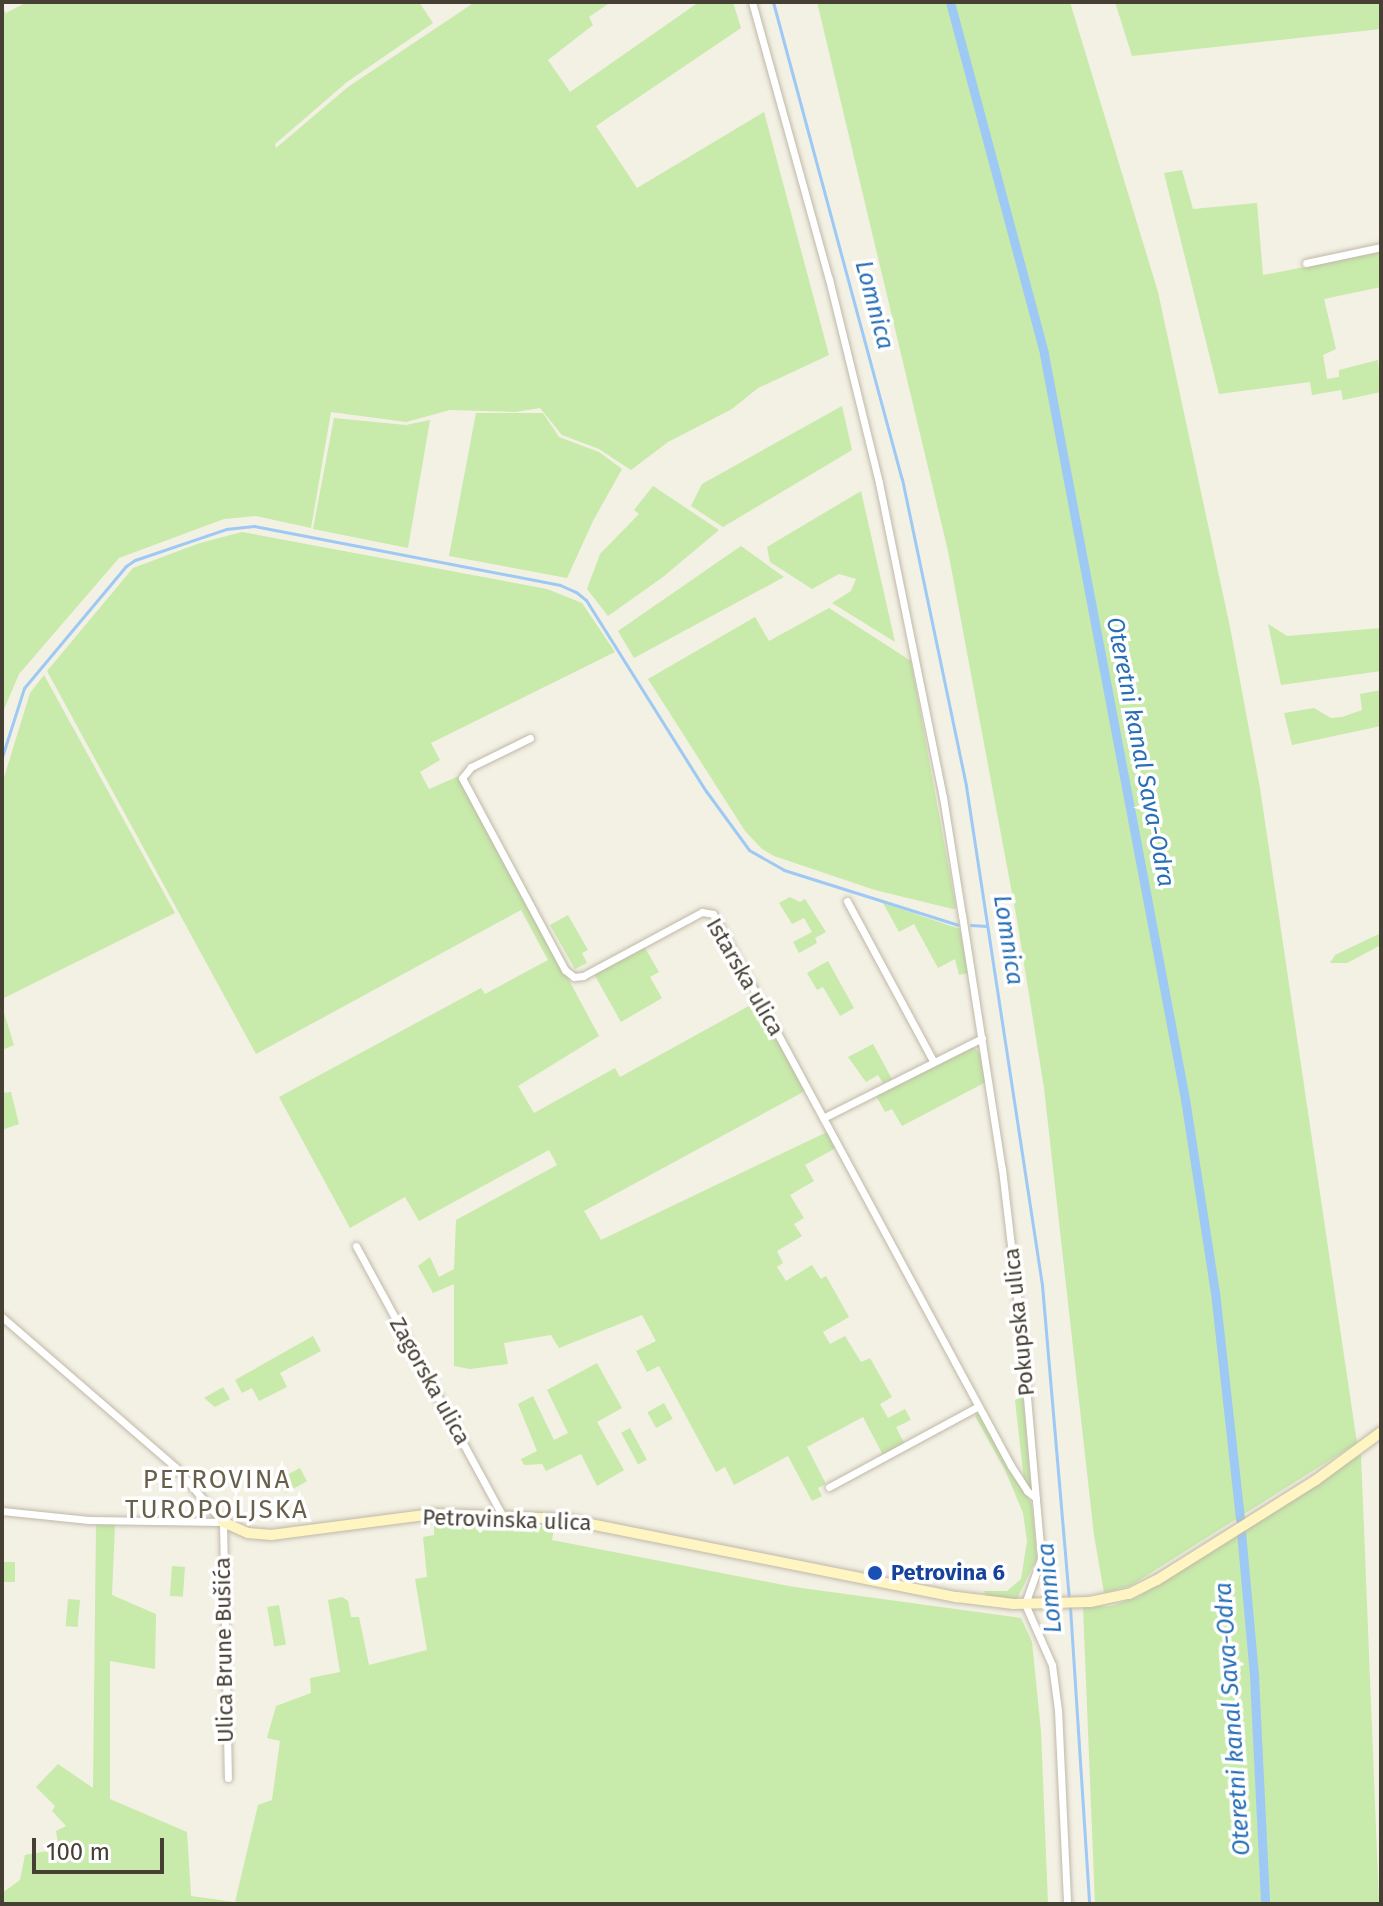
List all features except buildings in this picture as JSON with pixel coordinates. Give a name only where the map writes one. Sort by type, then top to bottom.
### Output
[{"type":"street","name":"Pokupska ulica","points":[[752,2],[829,279],[879,483],[943,797],[1002,1169],[1036,1498],[1041,1559],[1025,1604]]},
{"type":"street","points":[[1306,263],[1381,247]]},
{"type":"street","name":"Istarska ulica","points":[[530,738],[471,767],[462,778],[570,975],[583,976],[708,911],[716,918],[1022,1484],[1036,1498]]},
{"type":"street","points":[[847,901],[933,1061]]},
{"type":"street","points":[[823,1118],[982,1038]]},
{"type":"street","name":"Zagorska ulica","points":[[356,1246],[503,1517]]},
{"type":"street","points":[[2,1317],[175,1467],[223,1522]]},
{"type":"street","points":[[829,1487],[979,1406]]},
{"type":"street","name":"Petrovinska ulica","points":[[2,1511],[89,1520],[223,1522],[248,1533],[271,1535],[411,1516],[503,1517],[603,1524],[789,1565],[957,1597],[1057,1604],[1090,1602],[1129,1594],[1157,1580],[1316,1480],[1381,1432]]},
{"type":"street","name":"Ulica Brune Bušića","points":[[223,1522],[228,1778]]},
{"type":"street","points":[[1025,1604],[1052,1665],[1058,1710],[1067,1904]]},
{"type":"green space","points":[[27,2],[419,2],[433,23],[347,82],[275,144],[276,148],[348,87],[475,2],[611,2],[589,17],[593,25],[548,60],[570,92],[699,2],[733,2],[741,28],[596,126],[637,188],[764,112],[829,355],[758,388],[732,409],[668,442],[631,470],[599,449],[562,435],[540,408],[515,412],[450,410],[406,422],[331,412],[311,528],[256,516],[224,519],[119,558],[19,674],[2,714],[2,7],[6,13]]},
{"type":"green space","points":[[817,2],[1070,2],[1158,292],[1230,627],[1260,788],[1357,1443],[1130,1586],[1104,1593],[1094,1535],[1044,1088],[1017,920],[948,551]]},
{"type":"green space","points":[[1115,2],[1381,2],[1381,29],[1132,56]]},
{"type":"green space","points":[[1182,170],[1193,209],[1257,203],[1263,275],[1381,252],[1381,287],[1324,299],[1336,349],[1323,355],[1327,379],[1339,377],[1339,370],[1378,360],[1381,392],[1343,400],[1341,390],[1312,395],[1310,382],[1219,394],[1164,173]]},
{"type":"green space","points":[[842,406],[852,450],[723,527],[691,506],[702,484]]},
{"type":"green space","points":[[476,413],[543,413],[559,437],[599,452],[622,469],[593,521],[567,578],[449,556]]},
{"type":"green space","points":[[334,418],[406,425],[430,420],[408,548],[313,529]]},
{"type":"green space","points":[[653,486],[719,530],[663,577],[608,616],[587,589],[600,554],[639,514],[634,510]]},
{"type":"green space","points":[[861,491],[895,642],[832,603],[851,591],[856,579],[839,574],[812,589],[770,562],[767,547]]},
{"type":"green space","points":[[242,532],[547,589],[582,603],[615,652],[431,743],[440,760],[420,772],[429,789],[459,776],[599,1036],[518,1086],[534,1113],[615,1068],[620,1077],[756,1002],[805,1091],[584,1211],[601,1240],[827,1132],[836,1148],[805,1165],[814,1181],[790,1195],[804,1218],[794,1224],[802,1236],[777,1251],[783,1263],[777,1267],[786,1281],[812,1265],[821,1279],[826,1276],[849,1317],[823,1332],[830,1344],[845,1336],[861,1362],[870,1358],[892,1397],[880,1404],[888,1418],[905,1409],[911,1420],[896,1427],[904,1443],[883,1455],[863,1417],[807,1447],[826,1484],[818,1488],[822,1496],[812,1501],[788,1456],[734,1485],[725,1467],[716,1472],[659,1366],[647,1372],[636,1351],[656,1341],[642,1315],[559,1348],[551,1335],[504,1343],[508,1364],[470,1369],[454,1366],[454,1284],[433,1293],[418,1266],[430,1257],[439,1277],[454,1269],[456,1220],[557,1165],[549,1150],[419,1221],[405,1197],[350,1228],[279,1097],[481,988],[485,994],[548,960],[521,910],[256,1054],[47,671],[133,568],[200,543]]},
{"type":"green space","points":[[741,546],[784,577],[634,658],[618,631]]},
{"type":"green space","points":[[829,608],[911,661],[956,908],[875,890],[774,856],[762,849],[745,831],[648,679],[755,617],[769,641]]},
{"type":"green space","points":[[1268,624],[1287,636],[1381,628],[1381,671],[1281,685]]},
{"type":"green space","points":[[44,675],[175,913],[2,999],[2,784],[30,693]]},
{"type":"green space","points":[[1381,690],[1381,726],[1292,745],[1284,713],[1314,708],[1331,718],[1342,717],[1362,710],[1360,694]]},
{"type":"green space","points":[[790,897],[800,902],[805,899],[826,932],[815,938],[817,943],[799,953],[793,942],[812,932],[804,918],[792,924],[779,903]]},
{"type":"green space","points":[[883,903],[960,929],[968,973],[959,975],[955,959],[938,968],[914,924],[899,932]]},
{"type":"green space","points":[[568,915],[588,950],[582,953],[587,963],[575,969],[550,925]]},
{"type":"green space","points":[[1381,933],[1381,945],[1347,963],[1330,963],[1335,955]]},
{"type":"green space","points":[[644,946],[659,972],[650,977],[662,998],[621,1022],[594,974]]},
{"type":"green space","points":[[828,961],[854,1008],[840,1016],[823,987],[817,990],[807,973]]},
{"type":"green space","points":[[2,1006],[14,1045],[2,1050]]},
{"type":"green space","points":[[873,1044],[892,1079],[883,1083],[878,1075],[866,1082],[848,1057]]},
{"type":"green space","points":[[972,1046],[980,1053],[986,1082],[902,1126],[892,1109],[885,1112],[875,1094]]},
{"type":"green space","points":[[11,1092],[19,1124],[2,1130],[2,1093]]},
{"type":"green space","points":[[313,1336],[321,1351],[280,1373],[287,1387],[259,1401],[252,1388],[242,1393],[235,1380]]},
{"type":"green space","points":[[597,1363],[622,1408],[597,1422],[624,1470],[597,1486],[581,1454],[546,1471],[542,1464],[524,1465],[521,1459],[537,1451],[518,1404],[533,1396],[554,1440],[568,1433],[547,1390]]},
{"type":"green space","points":[[223,1387],[230,1399],[215,1407],[204,1398]]},
{"type":"green space","points":[[1023,1395],[1029,1487],[1024,1481],[1015,1400]]},
{"type":"green space","points":[[664,1403],[673,1419],[656,1428],[647,1412]]},
{"type":"green space","points":[[980,1413],[1032,1504],[1037,1558],[1017,1599],[986,1596],[984,1591],[1007,1591],[1021,1579],[1027,1541],[1023,1513],[1005,1470],[975,1416]]},
{"type":"green space","points":[[630,1428],[647,1460],[638,1464],[621,1433]]},
{"type":"green space","points":[[1361,1454],[1379,1904],[1095,1904],[1083,1607],[1111,1606],[1138,1597]]},
{"type":"green space","points":[[300,1468],[307,1481],[285,1493],[278,1480]]},
{"type":"green space","points":[[434,1519],[555,1524],[552,1540],[794,1587],[1021,1618],[1032,1642],[1041,1731],[1048,1904],[2,1904],[2,1893],[20,1880],[25,1855],[59,1849],[56,1831],[66,1826],[52,1811],[55,1806],[36,1787],[58,1764],[93,1788],[96,1524],[115,1525],[112,1595],[156,1614],[155,1669],[110,1661],[110,1799],[187,1832],[191,1896],[235,1902],[258,1805],[272,1800],[280,1741],[267,1738],[276,1706],[311,1693],[310,1678],[340,1672],[328,1600],[342,1597],[348,1601],[351,1617],[359,1617],[369,1665],[427,1650],[415,1579],[427,1577],[423,1537],[434,1535]]},
{"type":"green space","points":[[2,1562],[15,1562],[15,1582],[2,1582]]},
{"type":"green space","points":[[172,1566],[185,1567],[183,1597],[170,1596]]},
{"type":"green space","points":[[68,1599],[80,1600],[78,1627],[66,1626]]},
{"type":"green space","points":[[279,1605],[286,1644],[274,1646],[267,1607]]},
{"type":"waterway","name":"Lomnica","points":[[773,2],[902,479],[966,786],[1042,1285],[1069,1600]]},
{"type":"waterway","name":"Oteretni kanal Sava-Odra","points":[[950,2],[1044,354],[1185,1099],[1215,1292],[1240,1520]]},
{"type":"waterway","points":[[2,757],[24,688],[126,566],[135,560],[226,529],[254,526],[560,585],[576,592],[586,600],[706,791],[749,850],[784,870],[958,925]]},
{"type":"waterway","points":[[971,925],[987,926]]},
{"type":"waterway","name":"Oteretni kanal Sava-Odra","points":[[1241,1532],[1254,1676],[1265,1904]]},
{"type":"waterway","name":"Lomnica","points":[[1070,1607],[1089,1904]]},
{"type":"place","name":"Petrovina 6","points":[[875,1573]]},
{"type":"district","name":"PETROVINA TUROPOLJSKA","points":[[217,1495]]}]
